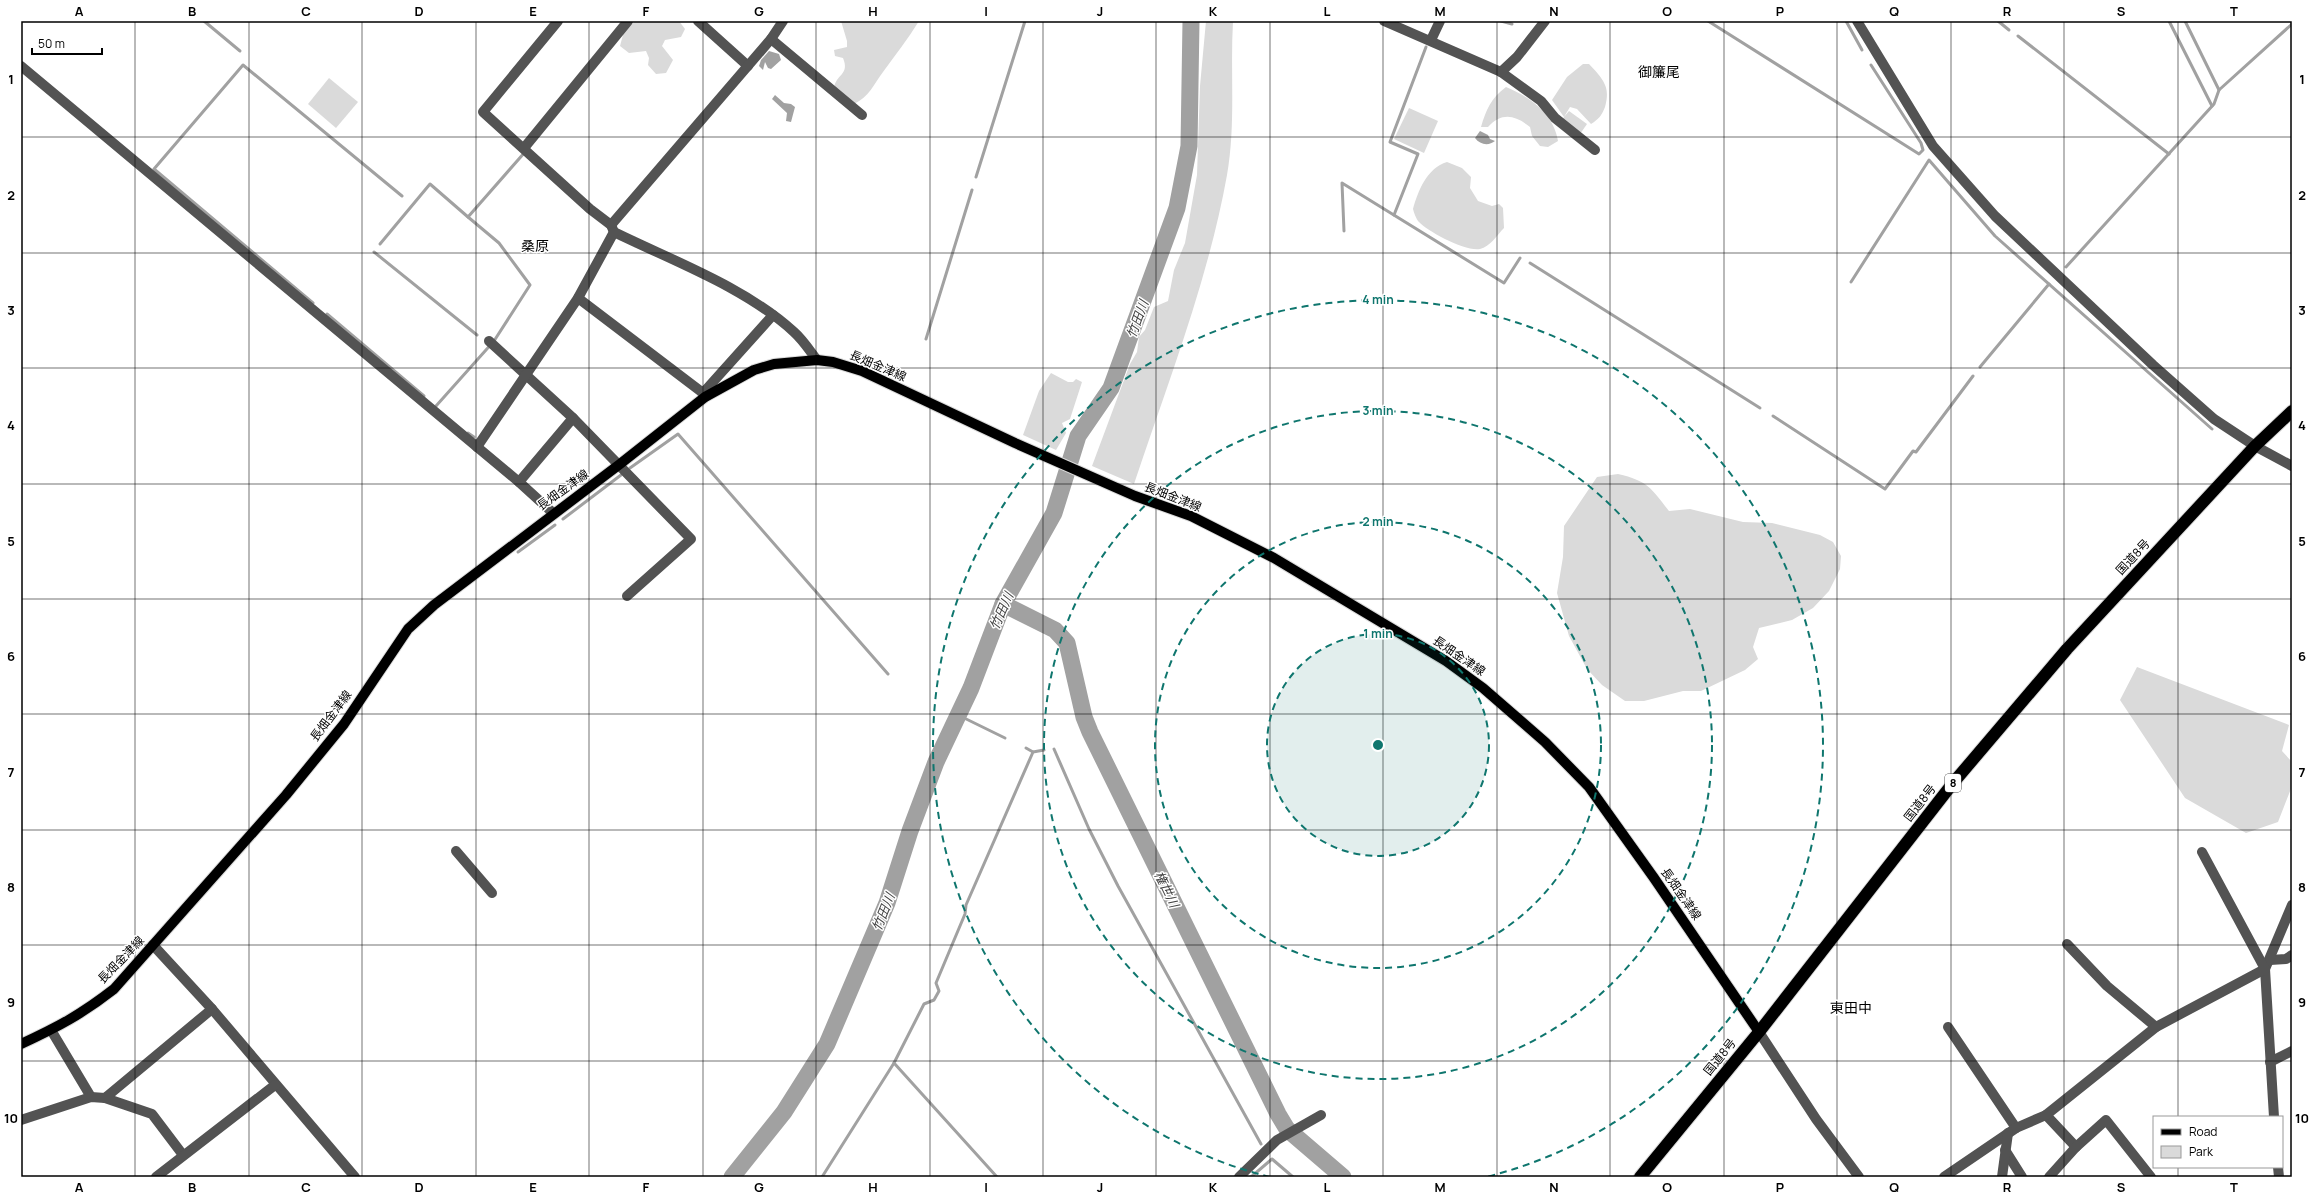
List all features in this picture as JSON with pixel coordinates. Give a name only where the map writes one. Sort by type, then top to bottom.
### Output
[{"type":"highway","name":"国道8号","points":[[1640,1177],[1759,1032],[1953,784],[2067,648],[2255,446],[2292,411]]},
{"type":"main road","name":"長畑金津線","points":[[21,1044],[84,1012],[114,988],[286,795],[344,724],[408,630],[434,605],[553,513],[620,464],[704,395],[754,370],[774,364],[817,360],[833,362],[862,371],[1015,443],[1135,496],[1191,516],[1307,577],[1446,661],[1509,710],[1545,742],[1589,787],[1759,1032]]},
{"type":"street","points":[[558,21],[483,112],[612,229],[736,291],[773,315],[795,332],[817,360]]},
{"type":"street","points":[[524,148],[628,21]]},
{"type":"street","points":[[698,21],[748,66]]},
{"type":"street","points":[[477,447],[578,298],[612,229],[748,66],[783,21]]},
{"type":"street","points":[[1384,21],[1431,40],[1501,72],[1541,101],[1555,118],[1594,150]]},
{"type":"street","points":[[1431,40],[1440,21]]},
{"type":"street","points":[[1501,72],[1517,57],[1545,21]]},
{"type":"street","points":[[1857,21],[1933,146],[1995,216],[2153,365],[2209,414],[2255,446],[2292,466]]},
{"type":"street","points":[[771,38],[862,115]]},
{"type":"street","points":[[21,66],[519,482],[553,513]]},
{"type":"street","points":[[578,298],[704,395],[773,315]]},
{"type":"street","points":[[489,341],[527,374],[620,464],[691,539],[627,596]]},
{"type":"street","points":[[519,482],[573,418]]},
{"type":"street","points":[[456,851],[492,893]]},
{"type":"street","points":[[2202,852],[2268,964]]},
{"type":"street","points":[[2274,1116],[2270,1062],[2268,964],[2292,905]]},
{"type":"street","points":[[2067,944],[2107,986],[2156,1027]]},
{"type":"street","points":[[153,945],[212,1009],[355,1177]]},
{"type":"street","points":[[1944,1177],[2012,1131],[2046,1115],[2156,1027],[2268,964],[2286,959],[2292,955]]},
{"type":"street","points":[[105,1098],[212,1009]]},
{"type":"street","points":[[1948,1027],[2012,1131]]},
{"type":"street","points":[[51,1030],[91,1097]]},
{"type":"street","points":[[1759,1032],[1816,1119],[1859,1177]]},
{"type":"street","points":[[2270,1062],[2292,1051]]},
{"type":"street","points":[[156,1177],[182,1155],[276,1085]]},
{"type":"street","points":[[21,1120],[91,1097],[105,1098],[152,1114],[182,1155]]},
{"type":"street","points":[[1239,1177],[1276,1140],[1321,1115]]},
{"type":"street","points":[[2046,1115],[2076,1147]]},
{"type":"street","points":[[2048,1177],[2076,1147],[2106,1120],[2151,1177]]},
{"type":"street","points":[[2002,1177],[2005,1150],[2012,1131]]},
{"type":"street","points":[[2005,1150],[2022,1177]]},
{"type":"green space","points":[[635,21],[679,21],[685,29],[681,37],[665,40],[662,46],[673,60],[666,73],[656,74],[648,65],[649,58],[646,51],[629,53],[620,46],[624,31]]},
{"type":"green space","points":[[841,21],[919,21],[871,90],[864,98],[854,104],[834,88],[835,83],[845,68],[843,58],[835,56],[834,50],[847,47],[847,41]]},
{"type":"green space","points":[[1206,21],[1233,21],[1230,156],[1219,215],[1198,292],[1134,484],[1092,466],[1130,364],[1137,352],[1139,337],[1145,330],[1154,307],[1168,301],[1174,270],[1185,243],[1197,175],[1200,86]]},
{"type":"green space","points":[[1583,64],[1589,64],[1602,79],[1606,89],[1607,100],[1604,110],[1598,119],[1591,124],[1577,109],[1570,107],[1564,117],[1552,100],[1567,77]]},
{"type":"green space","points":[[329,78],[358,102],[336,128],[308,104]]},
{"type":"green space","points":[[1506,87],[1524,96],[1540,108],[1552,123],[1556,131],[1558,141],[1548,147],[1540,146],[1532,136],[1530,127],[1519,120],[1509,117],[1498,119],[1488,127],[1481,127],[1485,115],[1493,100]]},
{"type":"green space","points":[[1409,108],[1438,121],[1424,153],[1394,139]]},
{"type":"green space","points":[[1569,111],[1587,124],[1580,134],[1562,120]]},
{"type":"green space","points":[[1447,162],[1462,168],[1471,177],[1470,188],[1478,201],[1492,206],[1499,204],[1503,208],[1504,228],[1484,248],[1474,249],[1448,240],[1423,225],[1418,221],[1415,215],[1413,209],[1424,181],[1434,169]]},
{"type":"green space","points":[[1051,373],[1068,382],[1073,382],[1076,379],[1082,382],[1070,419],[1062,423],[1066,433],[1056,450],[1023,435],[1039,391]]},
{"type":"green space","points":[[1618,474],[1648,486],[1658,496],[1669,511],[1690,509],[1743,522],[1772,523],[1820,535],[1833,542],[1841,556],[1840,569],[1829,591],[1813,608],[1792,620],[1759,628],[1753,647],[1758,659],[1745,670],[1701,691],[1683,691],[1644,701],[1625,701],[1602,685],[1587,669],[1569,636],[1557,593],[1563,557],[1564,526],[1597,477]]},
{"type":"green space","points":[[2137,667],[2289,725],[2282,751],[2292,762],[2292,786],[2278,822],[2246,833],[2185,798],[2120,700]]},
{"type":"shaded area","points":[[769,51],[779,54],[781,60],[771,69],[768,68],[765,62],[763,70],[759,66],[761,60]]},
{"type":"shaded area","points":[[775,95],[784,103],[791,104],[795,107],[791,122],[786,121],[787,113],[772,99]]},
{"type":"shaded area","points":[[1480,131],[1495,141],[1487,144],[1479,142],[1475,138]]},
{"type":"waterway","points":[[204,21],[240,51]]},
{"type":"waterway","points":[[976,177],[1025,21]]},
{"type":"waterway","name":"竹田川","points":[[732,1177],[784,1112],[827,1044],[887,903],[910,831],[936,762],[971,688],[1003,604],[1054,513],[1078,436],[1111,388],[1177,208],[1189,146],[1191,21]]},
{"type":"waterway","points":[[1501,21],[1512,24]]},
{"type":"waterway","points":[[1708,21],[1919,154],[1923,150],[1921,143],[1871,65]]},
{"type":"waterway","points":[[1846,21],[1862,50]]},
{"type":"waterway","points":[[1998,21],[2009,30]]},
{"type":"waterway","points":[[2169,21],[2212,106]]},
{"type":"waterway","points":[[2185,21],[2219,90],[2292,24]]},
{"type":"waterway","points":[[2018,36],[2169,154]]},
{"type":"waterway","points":[[1394,215],[1418,154],[1390,142],[1426,47]]},
{"type":"waterway","points":[[313,303],[154,169],[243,65],[402,196]]},
{"type":"waterway","points":[[2066,267],[2214,104],[2219,90]]},
{"type":"waterway","points":[[436,406],[494,341],[530,285],[499,243],[468,217],[525,152]]},
{"type":"waterway","points":[[1851,282],[1929,160],[1995,236],[2212,429]]},
{"type":"waterway","points":[[1344,231],[1342,183],[1504,283],[1520,258]]},
{"type":"waterway","points":[[380,244],[430,184],[468,217]]},
{"type":"waterway","points":[[926,339],[972,190]]},
{"type":"waterway","points":[[374,252],[477,335]]},
{"type":"waterway","points":[[1530,263],[1760,408]]},
{"type":"waterway","points":[[1980,367],[2049,284]]},
{"type":"waterway","points":[[327,314],[424,396]]},
{"type":"waterway","points":[[1773,416],[1885,489],[1913,451],[1916,452],[1973,376]]},
{"type":"waterway","points":[[468,433],[474,437]]},
{"type":"waterway","points":[[630,468],[678,434],[888,674]]},
{"type":"waterway","points":[[563,519],[621,475]]},
{"type":"waterway","points":[[518,552],[555,525]]},
{"type":"waterway","name":"権世川","points":[[1003,604],[1055,630],[1067,643],[1084,717],[1090,732],[1278,1114],[1287,1129],[1343,1177]]},
{"type":"waterway","points":[[958,715],[1005,738]]},
{"type":"waterway","points":[[1026,748],[1033,752]]},
{"type":"waterway","points":[[1054,749],[1089,829],[1118,886],[1261,1144]]},
{"type":"waterway","points":[[997,1177],[894,1063],[924,1004],[934,1000],[939,991],[936,983],[965,914],[966,905],[1033,752],[1044,750]]},
{"type":"waterway","points":[[822,1177],[894,1063]]},
{"type":"waterway","points":[[1251,1177],[1272,1159],[1293,1177]]},
{"type":"district","name":"御簾尾","points":[[1659,72]]},
{"type":"district","name":"桑原","points":[[535,246]]},
{"type":"district","name":"東田中","points":[[1851,1008]]}]
